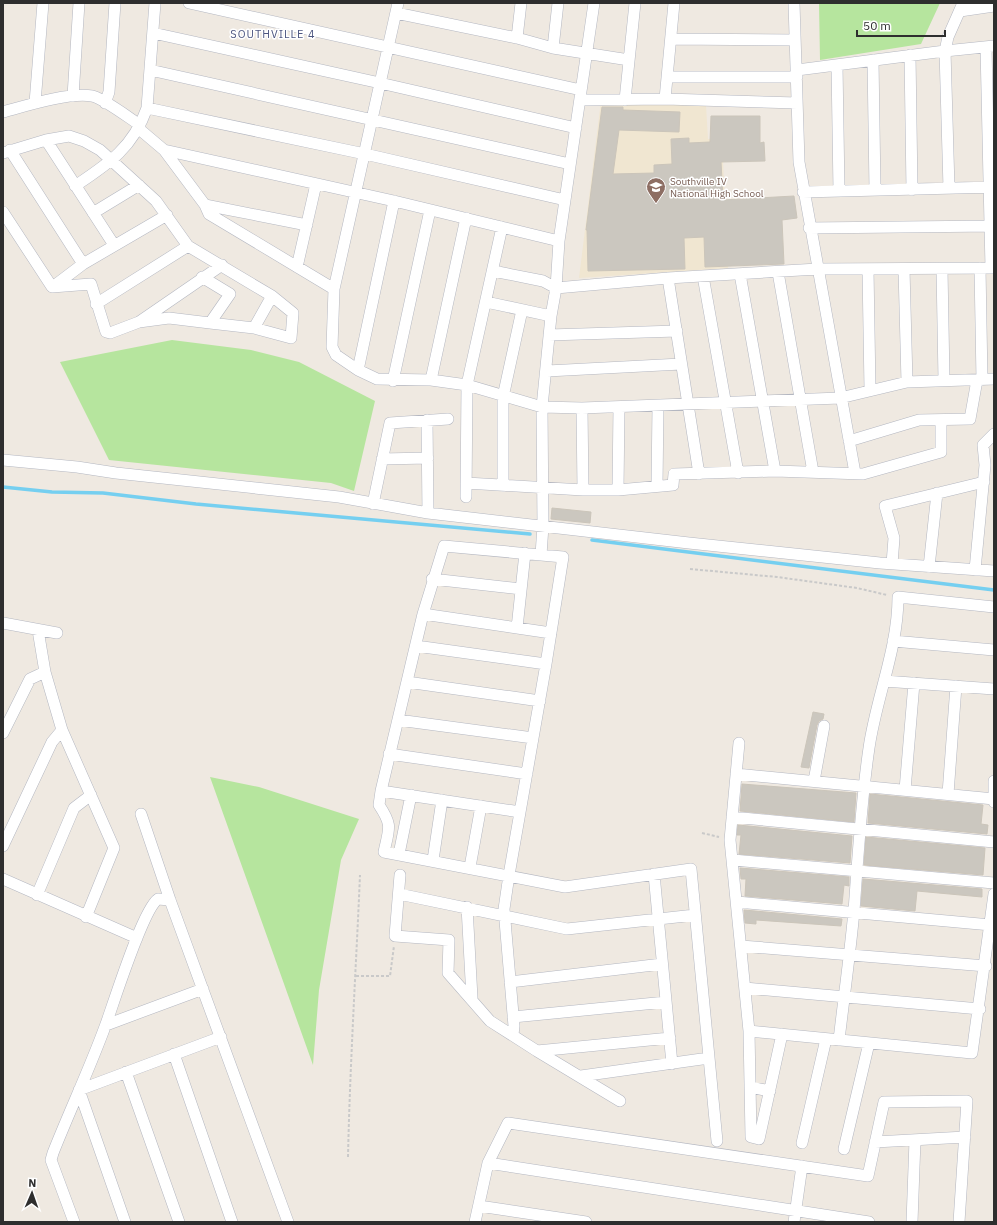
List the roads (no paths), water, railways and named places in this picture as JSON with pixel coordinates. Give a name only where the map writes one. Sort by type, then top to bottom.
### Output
[{"type":"street","points":[[35,103],[43,3]]},
{"type":"street","points":[[73,96],[79,3]]},
{"type":"street","points":[[105,103],[109,92],[115,3]]},
{"type":"street","points":[[75,186],[112,161],[127,144],[139,126],[147,108],[155,3]]},
{"type":"street","points":[[189,3],[388,48],[581,95],[625,100],[665,99],[797,103]]},
{"type":"street","points":[[517,38],[521,3]]},
{"type":"street","points":[[553,48],[558,3]]},
{"type":"street","points":[[541,555],[543,526],[542,407],[547,371],[551,316],[556,288],[559,241],[594,3]]},
{"type":"street","points":[[625,100],[635,3]]},
{"type":"street","points":[[665,99],[674,3]]},
{"type":"street","points":[[794,3],[799,162],[809,228],[855,473]]},
{"type":"street","points":[[949,188],[945,50],[948,37],[961,7],[994,6]]},
{"type":"street","points":[[629,60],[586,55],[553,48],[397,8],[334,289],[332,347],[336,355],[358,370],[377,379],[393,381],[431,380],[466,386],[542,407],[582,408],[658,406],[840,398],[907,382],[994,380]]},
{"type":"street","points":[[153,33],[576,128]]},
{"type":"street","points":[[671,39],[796,40]]},
{"type":"street","points":[[668,77],[797,74],[837,65],[945,50],[990,46],[992,226],[979,380],[970,419],[919,420],[849,441]]},
{"type":"street","points":[[910,55],[912,190]]},
{"type":"street","points":[[873,60],[876,190]]},
{"type":"street","points":[[837,65],[839,191]]},
{"type":"street","points":[[150,70],[372,118],[570,164]]},
{"type":"street","points":[[3,112],[35,103],[73,96],[92,96],[139,126],[164,150],[212,216],[334,289]]},
{"type":"street","points":[[147,108],[365,154],[565,200]]},
{"type":"street","points":[[52,287],[91,284],[106,332],[110,333],[139,322],[169,318],[254,328],[291,338],[293,313],[272,296],[188,246],[156,201],[100,150],[84,140],[69,136],[46,140],[7,152],[83,264]]},
{"type":"street","points":[[46,140],[114,245]]},
{"type":"street","points":[[164,150],[394,201],[559,241]]},
{"type":"street","points":[[297,267],[316,184]]},
{"type":"street","points":[[93,213],[139,185]]},
{"type":"street","points":[[803,192],[992,187]]},
{"type":"street","points":[[358,370],[394,201]]},
{"type":"street","points":[[205,205],[307,225]]},
{"type":"street","points":[[393,381],[430,210]]},
{"type":"street","points":[[3,212],[52,287]]},
{"type":"street","points":[[52,287],[83,264],[167,215]]},
{"type":"street","points":[[431,380],[466,218]]},
{"type":"street","points":[[809,228],[992,226]]},
{"type":"street","points":[[466,497],[466,386],[502,227]]},
{"type":"street","points":[[96,304],[188,246]]},
{"type":"street","points":[[139,322],[202,277],[222,265]]},
{"type":"street","points":[[493,271],[543,281],[556,288],[668,278],[818,270],[988,268]]},
{"type":"street","points":[[868,269],[870,390]]},
{"type":"street","points":[[904,269],[907,382]]},
{"type":"street","points":[[942,269],[944,380]]},
{"type":"street","points":[[778,272],[813,472]]},
{"type":"street","points":[[740,274],[775,471]]},
{"type":"street","points":[[703,276],[738,473]]},
{"type":"street","points":[[202,277],[230,294],[210,323]]},
{"type":"street","points":[[668,278],[699,474]]},
{"type":"street","points":[[254,328],[272,296]]},
{"type":"street","points":[[486,302],[551,316]]},
{"type":"street","points":[[503,486],[503,397],[522,310]]},
{"type":"street","points":[[549,335],[677,331]]},
{"type":"street","points":[[547,371],[681,364]]},
{"type":"street","points":[[657,486],[658,406]]},
{"type":"street","points":[[618,407],[618,490]]},
{"type":"street","points":[[582,408],[583,490]]},
{"type":"street","points":[[373,504],[390,423],[448,419]]},
{"type":"street","points":[[427,420],[428,513]]},
{"type":"street","points":[[466,483],[583,490],[618,490],[673,485],[674,474],[775,471],[863,474],[942,452],[941,420]]},
{"type":"street","points":[[975,570],[984,482],[990,465],[983,445],[994,434]]},
{"type":"street","points":[[382,459],[428,458]]},
{"type":"street","points":[[3,460],[339,497],[428,513],[543,526],[892,564],[994,571]]},
{"type":"street","points":[[892,564],[894,538],[885,506],[984,482]]},
{"type":"street","points":[[929,567],[937,493]]},
{"type":"street","points":[[512,1036],[513,1017],[504,909],[509,875],[540,701],[563,557],[444,546],[432,579],[381,791],[379,805],[388,819],[389,824],[384,852],[433,860],[470,867],[509,875],[565,886],[691,869],[717,1141]]},
{"type":"street","points":[[517,628],[525,553]]},
{"type":"street","points":[[432,579],[521,589]]},
{"type":"street","points":[[839,1040],[854,912],[860,829],[869,746],[893,641],[898,610],[898,598],[994,607]]},
{"type":"street","points":[[423,614],[551,633]]},
{"type":"street","points":[[3,623],[57,633]]},
{"type":"street","points":[[38,630],[45,672],[62,730],[114,848],[86,917]]},
{"type":"street","points":[[893,641],[994,650]]},
{"type":"street","points":[[416,646],[546,664]]},
{"type":"street","points":[[3,733],[30,679],[45,672]]},
{"type":"street","points":[[884,681],[994,689]]},
{"type":"street","points":[[407,682],[540,701]]},
{"type":"street","points":[[905,790],[914,683]]},
{"type":"street","points":[[948,794],[956,686]]},
{"type":"street","points":[[398,720],[533,738]]},
{"type":"street","points":[[814,781],[824,726]]},
{"type":"street","points":[[3,846],[52,742],[62,730]]},
{"type":"street","points":[[739,743],[730,840],[749,1031],[751,1137],[759,1139],[782,1034]]},
{"type":"street","points":[[390,754],[527,774]]},
{"type":"street","points":[[736,774],[948,794],[994,800],[994,781]]},
{"type":"street","points":[[381,791],[520,812]]},
{"type":"street","points":[[37,895],[74,808],[91,795]]},
{"type":"street","points":[[400,854],[411,795]]},
{"type":"street","points":[[433,860],[442,800]]},
{"type":"street","points":[[470,867],[481,806]]},
{"type":"street","points":[[141,814],[170,900],[204,989],[288,1222]]},
{"type":"street","points":[[732,817],[994,842]]},
{"type":"street","points":[[732,860],[994,883]]},
{"type":"street","points":[[654,874],[672,1064]]},
{"type":"street","points":[[400,876],[396,936],[449,940],[448,973],[472,998],[490,1021],[512,1036],[581,1076],[620,1101]]},
{"type":"street","points":[[3,879],[86,917],[137,938]]},
{"type":"street","points":[[399,894],[567,929],[696,915]]},
{"type":"street","points":[[749,1031],[972,1053],[986,966],[994,894]]},
{"type":"street","points":[[74,1222],[51,1160],[106,1025],[137,938],[154,902],[158,899],[170,900]]},
{"type":"street","points":[[737,902],[991,925]]},
{"type":"street","points":[[467,907],[472,998]]},
{"type":"street","points":[[741,946],[986,966]]},
{"type":"street","points":[[510,982],[662,964]]},
{"type":"street","points":[[745,988],[980,1009]]},
{"type":"street","points":[[106,1025],[204,989]]},
{"type":"street","points":[[513,1017],[666,1002]]},
{"type":"street","points":[[79,1090],[221,1037]]},
{"type":"street","points":[[537,1051],[670,1038]]},
{"type":"street","points":[[802,1143],[826,1039]]},
{"type":"street","points":[[844,1149],[869,1043]]},
{"type":"street","points":[[174,1054],[232,1222]]},
{"type":"street","points":[[581,1076],[708,1058]]},
{"type":"street","points":[[126,1072],[179,1222]]},
{"type":"street","points":[[750,1087],[770,1091]]},
{"type":"street","points":[[79,1090],[125,1222]]},
{"type":"street","points":[[475,1222],[488,1163],[508,1123],[868,1176],[884,1102],[967,1101],[958,1222]]},
{"type":"street","points":[[875,1142],[965,1137]]},
{"type":"street","points":[[912,1222],[915,1140]]},
{"type":"street","points":[[488,1163],[869,1222]]},
{"type":"street","points":[[794,1222],[802,1166]]},
{"type":"street","points":[[479,1206],[586,1222]]},
{"type":"waterway","points":[[3,487],[52,492],[103,493],[196,504],[530,534]]},
{"type":"waterway","points":[[592,540],[994,590]]},
{"type":"place","name":"Southville IV National High School","points":[[656,204]]},
{"type":"district","name":"SOUTHVILLE 4","points":[[273,34]]}]
